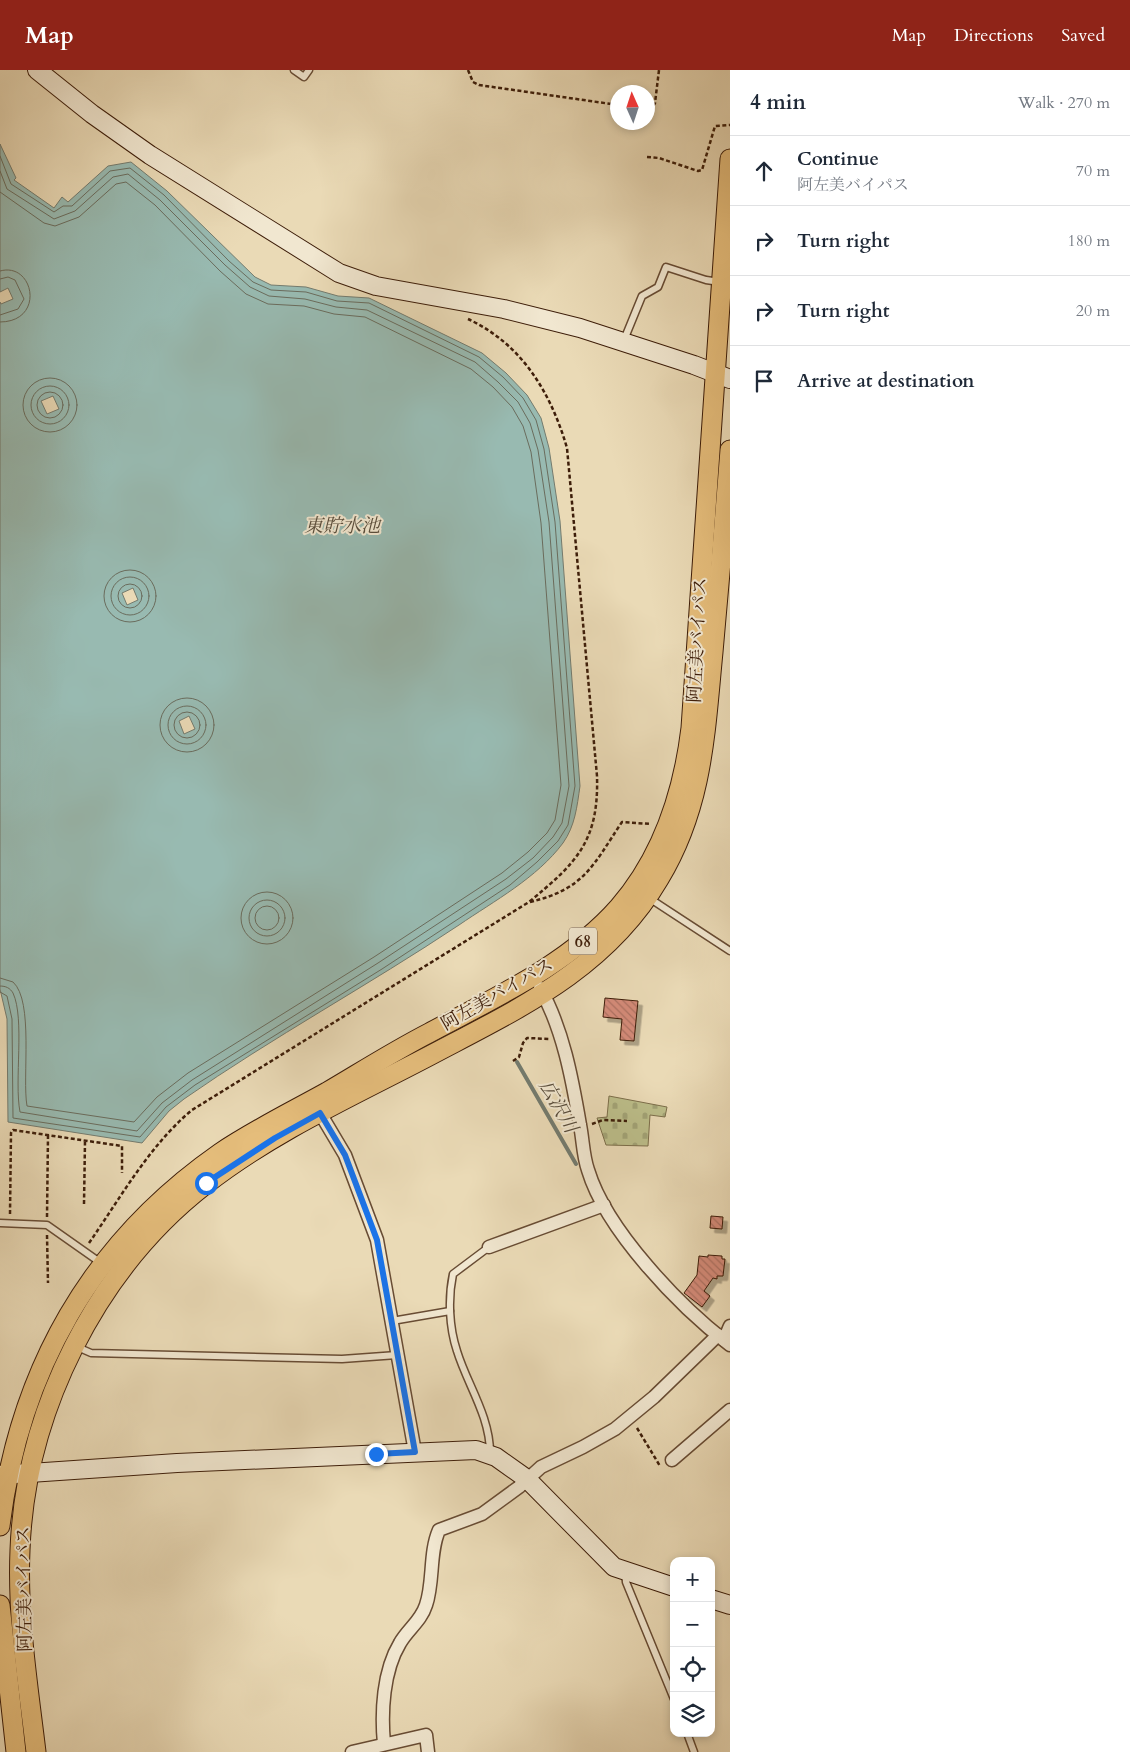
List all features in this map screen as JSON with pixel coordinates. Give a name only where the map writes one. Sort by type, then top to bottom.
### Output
[{"type":"main road","name":"阿左美バイパス","points":[[0,1526],[4,1475],[42,1364],[81,1292],[102,1264],[155,1207],[220,1153],[402,1046],[533,975],[578,944],[619,907],[657,852],[675,806],[688,750],[693,707],[722,376],[721,282],[730,158]]},
{"type":"main road","name":"阿左美バイパス","points":[[36,1752],[23,1637],[20,1572],[21,1530],[30,1472],[40,1434],[54,1392],[82,1330],[128,1262],[173,1212],[206,1183],[243,1157],[320,1113],[543,994],[590,962],[620,931],[648,897],[681,835],[699,778],[707,719],[730,450]]},
{"type":"main road","name":"阿左美バイパス","points":[[0,1604],[16,1752]]},
{"type":"street","points":[[37,70],[139,148],[339,273],[376,286],[544,319],[623,342],[722,376]]},
{"type":"street","points":[[533,975],[543,994],[561,1039],[588,1170],[604,1206],[644,1263],[664,1285],[724,1340]]},
{"type":"street","points":[[320,1113],[345,1155],[382,1258],[415,1452]]},
{"type":"street","points":[[490,1247],[604,1206]]},
{"type":"street","points":[[384,1744],[383,1711],[390,1671],[400,1642],[418,1623],[426,1604],[439,1530],[482,1514],[519,1487],[541,1467],[583,1448],[630,1418],[724,1340],[730,1326]]},
{"type":"street","points":[[672,1460],[730,1410]]},
{"type":"street","points":[[4,1475],[30,1472],[467,1450],[490,1454],[527,1479],[607,1561],[625,1572],[670,1586]]},
{"type":"street","points":[[715,1600],[730,1605]]},
{"type":"street","points":[[352,1752],[426,1735],[428,1752]]},
{"type":"lane","points":[[294,70],[304,77],[309,70]]},
{"type":"lane","points":[[623,342],[642,296],[658,287],[666,267],[706,280],[721,282]]},
{"type":"lane","points":[[648,897],[730,951]]},
{"type":"lane","points":[[0,1223],[47,1225],[102,1264]]},
{"type":"lane","points":[[490,1247],[453,1274],[450,1311],[456,1350],[472,1386],[490,1439],[490,1454]]},
{"type":"lane","points":[[392,1321],[450,1311]]},
{"type":"lane","points":[[74,1346],[91,1353],[342,1359],[397,1355]]},
{"type":"lane","points":[[625,1572],[626,1582],[671,1692]]},
{"type":"lane","points":[[688,1737],[694,1752]]},
{"type":"path","points":[[468,70],[473,82],[479,85],[610,104]]},
{"type":"path","points":[[655,103],[659,70]]},
{"type":"path","points":[[647,158],[659,158],[698,171],[702,170],[715,126],[730,125]]},
{"type":"path","points":[[84,1250],[153,1149],[166,1133],[192,1110],[528,902],[566,872],[579,853],[594,821],[597,800],[597,776],[569,462],[561,426],[553,405],[528,366],[515,350],[492,331],[467,319]]},
{"type":"path","points":[[528,902],[555,894],[574,883],[599,859],[622,822],[654,824]]},
{"type":"path","points":[[514,1061],[519,1057],[523,1043],[528,1038],[561,1039]]},
{"type":"path","points":[[590,1126],[603,1120],[627,1121]]},
{"type":"path","points":[[1,1215],[10,1215],[11,1133],[13,1130],[122,1146],[122,1173]]},
{"type":"path","points":[[48,1135],[48,1284]]},
{"type":"path","points":[[84,1204],[85,1141]]},
{"type":"path","points":[[630,1418],[660,1466]]},
{"type":"green space","points":[[609,1096],[667,1107],[665,1117],[650,1115],[648,1146],[606,1145],[597,1118],[607,1117]]},
{"type":"water","name":"東貯水池","points":[[0,144],[16,178],[14,180],[54,208],[62,197],[68,202],[108,166],[131,162],[167,191],[255,277],[271,285],[306,287],[338,296],[369,298],[482,353],[506,373],[527,395],[541,418],[549,448],[560,521],[580,786],[575,816],[567,837],[553,856],[541,867],[500,898],[184,1099],[169,1111],[142,1143],[8,1122],[7,1019],[0,989],[0,302],[1,304],[13,299],[8,288],[0,292]],"holes":[[[53,396],[59,409],[47,414],[41,401]],[[133,588],[138,600],[127,605],[122,593]],[[189,716],[195,729],[184,734],[179,721]]]},
{"type":"building","points":[[605,998],[638,1001],[634,1041],[620,1040],[622,1019],[603,1017]]},
{"type":"building","points":[[711,1216],[723,1217],[722,1229],[710,1228]]},
{"type":"building","points":[[708,1255],[722,1256],[722,1259],[725,1259],[723,1276],[717,1276],[717,1279],[713,1278],[704,1291],[710,1296],[702,1307],[684,1293],[697,1275],[699,1256],[708,1257]]},
{"type":"waterway","name":"広沢川","points":[[517,1062],[576,1164]]},
{"type":"route","points":[[206,1183],[243,1157],[320,1113],[327,1124],[353,1172],[382,1258],[397,1355],[414,1440],[415,1452],[376,1454]]}]
